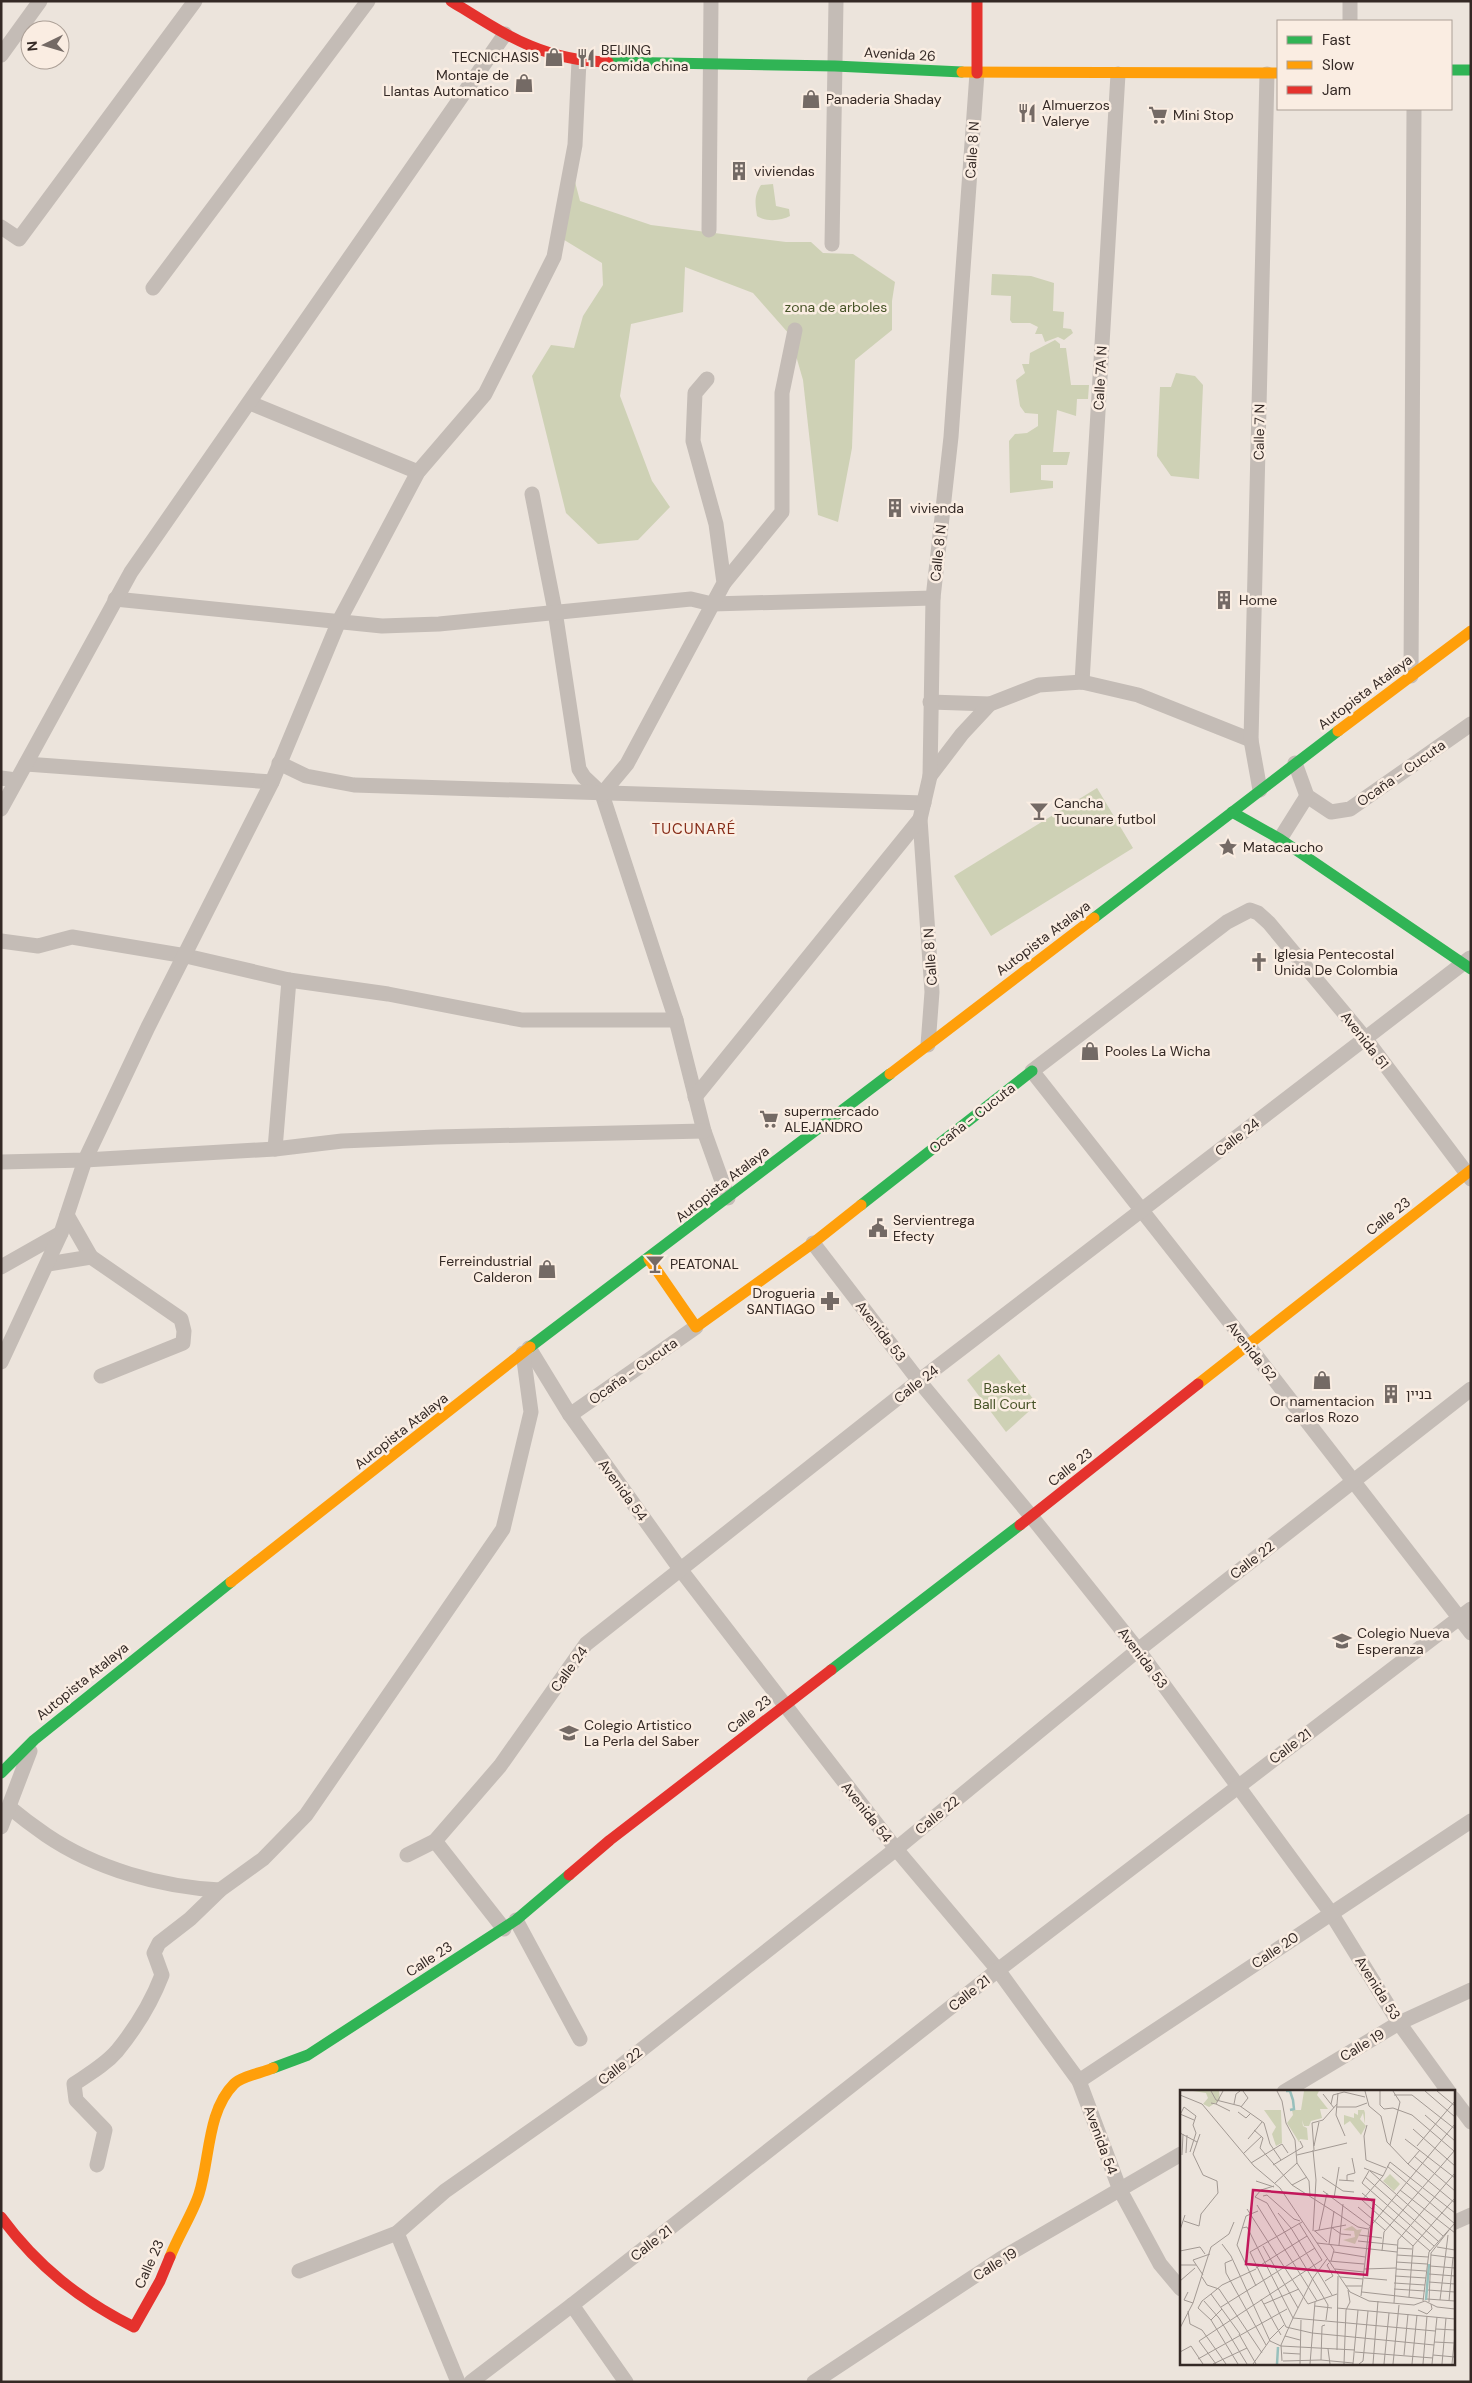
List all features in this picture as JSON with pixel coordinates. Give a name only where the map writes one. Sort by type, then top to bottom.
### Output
[{"type":"street","points":[[1,55],[40,1]]},
{"type":"street","points":[[1,226],[19,239],[194,1]]},
{"type":"street","points":[[153,288],[368,1]]},
{"type":"street","name":"Avenida 26","points":[[452,1],[505,34],[545,53],[579,61],[835,66],[977,73],[1273,74]]},
{"type":"street","points":[[709,230],[711,1]]},
{"type":"street","points":[[832,244],[836,1]]},
{"type":"street","name":"Calle 8 N","points":[[928,1045],[932,992],[920,819],[930,776],[933,598],[951,436],[977,73],[977,1]]},
{"type":"street","points":[[1350,1],[1350,20]]},
{"type":"street","points":[[1,808],[9,779],[26,764],[131,572],[505,34]]},
{"type":"street","points":[[1,1362],[61,1233],[85,1160],[148,1028],[186,956],[272,782],[339,621],[418,472],[485,394],[554,257],[574,145],[579,61]]},
{"type":"street","points":[[1452,70],[1471,70]]},
{"type":"street","name":"Calle 7A N","points":[[1082,682],[1118,74]]},
{"type":"street","name":"Calle 7 N","points":[[1260,790],[1251,740],[1273,74]]},
{"type":"street","points":[[1411,676],[1414,110]]},
{"type":"street","points":[[602,794],[627,764],[724,584],[782,512],[782,394],[795,330]]},
{"type":"street","points":[[707,378],[696,393],[693,441],[716,524],[724,584]]},
{"type":"street","points":[[250,403],[418,472]]},
{"type":"street","points":[[532,494],[555,611],[579,768],[584,777],[602,794],[676,1020],[704,1131],[728,1198]]},
{"type":"street","points":[[115,599],[382,626],[439,624],[555,611],[690,600],[712,604],[933,598]]},
{"type":"street","name":"Autopista Atalaya","points":[[1,1773],[34,1740],[134,1658],[526,1351],[649,1259],[1295,763],[1471,631]]},
{"type":"street","points":[[930,702],[990,704],[1039,685],[1082,682],[1138,695],[1251,740]]},
{"type":"street","points":[[930,776],[962,734],[990,704]]},
{"type":"street","name":"Ocaña - Cucuta","points":[[1307,796],[1331,812],[1350,809],[1471,724]]},
{"type":"street","points":[[279,763],[306,776],[354,786],[924,803]]},
{"type":"street","points":[[1280,839],[1307,796],[1295,763]]},
{"type":"street","points":[[26,764],[272,782]]},
{"type":"street","points":[[1232,812],[1280,839],[1468,963]]},
{"type":"street","points":[[696,1097],[920,819]]},
{"type":"street","name":"Ocaña - Cucuta","points":[[570,1415],[813,1243],[1032,1071],[1227,922],[1250,910]]},
{"type":"street","name":"Avenida 51","points":[[1250,910],[1258,913],[1269,923],[1365,1038],[1469,1175]]},
{"type":"street","points":[[1,941],[38,946],[72,937],[186,956],[290,980],[388,994],[522,1020],[676,1020]]},
{"type":"street","name":"Calle 24","points":[[407,1855],[435,1841],[500,1766],[586,1644],[919,1381],[1365,1038],[1468,963]]},
{"type":"street","points":[[275,1149],[290,980]]},
{"type":"street","name":"Avenida 52","points":[[1032,1071],[1143,1210],[1353,1480],[1465,1614],[1471,1633]]},
{"type":"street","points":[[1,1162],[85,1160],[427,1138],[704,1131]]},
{"type":"street","name":"Calle 23","points":[[1,2217],[20,2244],[37,2262],[106,2314],[134,2327],[160,2281],[179,2233],[199,2195],[217,2113],[224,2098],[235,2083],[308,2055],[510,1925],[610,1840],[1031,1516],[1248,1344],[1469,1175]]},
{"type":"street","points":[[67,1215],[91,1257],[181,1319],[184,1331],[183,1343],[101,1376]]},
{"type":"street","points":[[1,1267],[61,1233]]},
{"type":"street","name":"Avenida 53","points":[[813,1243],[919,1381],[1031,1516],[1138,1650],[1331,1913],[1399,2023],[1448,2090]]},
{"type":"street","points":[[48,1264],[91,1257]]},
{"type":"street","points":[[649,1259],[696,1327]]},
{"type":"street","points":[[97,2165],[105,2130],[76,2100],[74,2084],[96,2070],[116,2051],[156,1990],[162,1975],[154,1953],[159,1943],[190,1920],[220,1890],[263,1859],[306,1815],[503,1529],[531,1412],[526,1351]]},
{"type":"street","name":"Avenida 54","points":[[526,1351],[680,1569],[896,1849],[998,1970],[1079,2081],[1120,2190],[1160,2264],[1180,2287]]},
{"type":"street","name":"Calle 22","points":[[299,2271],[397,2233],[445,2191],[603,2080],[896,1849],[1138,1650],[1471,1388]]},
{"type":"street","name":"Calle 21","points":[[471,2382],[572,2305],[998,1970],[1465,1614]]},
{"type":"street","points":[[1,1827],[34,1740]]},
{"type":"street","points":[[9,1807],[47,1836],[91,1859],[153,1881],[185,1888],[220,1890]]},
{"type":"street","name":"Calle 20","points":[[1079,2081],[1471,1821]]},
{"type":"street","points":[[435,1841],[510,1925],[580,2039]]},
{"type":"street","name":"Calle 19","points":[[1287,2090],[1399,2023],[1471,1990]]},
{"type":"street","points":[[1454,2099],[1471,2122]]},
{"type":"street","name":"Calle 19","points":[[814,2382],[1002,2258],[1180,2155]]},
{"type":"street","points":[[1454,2222],[1471,2214]]},
{"type":"street","points":[[397,2233],[458,2382]]},
{"type":"street","points":[[572,2305],[626,2382]]},
{"type":"green space","name":"zona de arboles","points":[[574,178],[580,201],[651,225],[786,242],[811,242],[823,253],[853,254],[895,282],[892,301],[892,330],[855,360],[852,448],[838,522],[818,515],[803,380],[790,335],[753,293],[685,267],[683,312],[631,324],[620,396],[652,481],[670,507],[638,540],[598,544],[566,513],[532,376],[551,345],[574,348],[583,316],[603,285],[602,263],[561,238]]},
{"type":"green space","points":[[773,184],[776,206],[789,209],[790,216],[778,220],[760,218],[757,216],[756,196],[761,185]]},
{"type":"green space","points":[[992,274],[1031,276],[1054,283],[1053,311],[1064,312],[1063,328],[1071,329],[1073,333],[1064,340],[1058,337],[1045,342],[1042,334],[1035,334],[1038,327],[1030,323],[1012,323],[1010,320],[1011,296],[991,295]]},
{"type":"green space","points":[[1055,340],[1060,344],[1060,348],[1066,348],[1071,385],[1089,385],[1088,399],[1077,399],[1076,416],[1057,410],[1053,452],[1070,452],[1067,465],[1041,465],[1041,480],[1053,481],[1053,488],[1010,493],[1009,441],[1015,434],[1027,433],[1038,426],[1038,414],[1025,413],[1020,406],[1016,380],[1025,373],[1022,364],[1029,364],[1030,353]]},
{"type":"green space","points":[[1176,373],[1195,376],[1203,385],[1199,479],[1171,476],[1157,456],[1160,387],[1171,387]]},
{"type":"green space","points":[[1097,788],[1133,848],[991,936],[954,876]]},
{"type":"green space","name":"Basket Ball Court","points":[[999,1354],[1037,1404],[1006,1432],[967,1380]]},
{"type":"traffic: fast","points":[[608,62],[835,66],[962,72]]},
{"type":"traffic: fast","points":[[1452,70],[1471,70]]},
{"type":"traffic: fast","points":[[1094,918],[1338,731]]},
{"type":"traffic: fast","points":[[1232,812],[1280,839],[1471,969]]},
{"type":"traffic: fast","points":[[861,1205],[1032,1071]]},
{"type":"traffic: fast","points":[[530,1347],[890,1074]]},
{"type":"traffic: fast","points":[[831,1670],[1020,1525]]},
{"type":"traffic: fast","points":[[1,1773],[34,1740],[231,1582]]},
{"type":"traffic: fast","points":[[273,2068],[308,2055],[516,1920],[569,1875]]},
{"type":"traffic: slow","points":[[962,72],[1277,73]]},
{"type":"traffic: slow","points":[[1338,731],[1471,631]]},
{"type":"traffic: slow","points":[[890,1074],[1094,918]]},
{"type":"traffic: slow","points":[[1198,1384],[1471,1170]]},
{"type":"traffic: slow","points":[[649,1259],[696,1327],[813,1243],[861,1205]]},
{"type":"traffic: slow","points":[[231,1582],[530,1347]]},
{"type":"traffic: slow","points":[[170,2257],[199,2194],[210,2136],[225,2095],[238,2081],[273,2068]]},
{"type":"traffic: jam","points":[[451,1],[507,35],[543,51],[584,60],[608,62]]},
{"type":"traffic: jam","points":[[977,1],[977,73]]},
{"type":"traffic: jam","points":[[1020,1525],[1198,1384]]},
{"type":"traffic: jam","points":[[569,1875],[610,1840],[831,1670]]},
{"type":"traffic: jam","points":[[1,2217],[29,2251],[61,2280],[114,2317],[134,2327],[160,2281],[170,2257]]},
{"type":"place","name":"TECNICHASIS","points":[[554,57]]},
{"type":"place","name":"BEIJING comida china","points":[[586,58]]},
{"type":"place","name":"Montaje de Llantas Automatico","points":[[524,83]]},
{"type":"place","name":"Panaderia Shaday","points":[[811,99]]},
{"type":"place","name":"Almuerzos Valerye","points":[[1027,113]]},
{"type":"place","name":"Mini Stop","points":[[1158,115]]},
{"type":"place","name":"viviendas","points":[[739,171]]},
{"type":"place","name":"vivienda","points":[[895,508]]},
{"type":"place","name":"Home","points":[[1224,600]]},
{"type":"place","name":"Cancha Tucunare futbol","points":[[1039,811]]},
{"type":"place","name":"Matacaucho","points":[[1228,847]]},
{"type":"place","name":"Iglesia Pentecostal Unida De Colombia","points":[[1259,962]]},
{"type":"place","name":"Pooles La Wicha","points":[[1090,1051]]},
{"type":"place","name":"supermercado ALEJANDRO","points":[[769,1119]]},
{"type":"place","name":"Servientrega Efecty","points":[[878,1228]]},
{"type":"place","name":"PEATONAL","points":[[655,1264]]},
{"type":"place","name":"Ferreindustrial Calderon","points":[[547,1269]]},
{"type":"place","name":"Drogueria SANTIAGO","points":[[830,1301]]},
{"type":"place","name":"Or namentacion carlos Rozo","points":[[1322,1380]]},
{"type":"place","name":"בניין","points":[[1391,1394]]},
{"type":"place","name":"Colegio Nueva Esperanza","points":[[1342,1641]]},
{"type":"place","name":"Colegio Artistico La Perla del Saber","points":[[569,1733]]},
{"type":"district","name":"TUCUNARÉ","points":[[694,829]]}]
